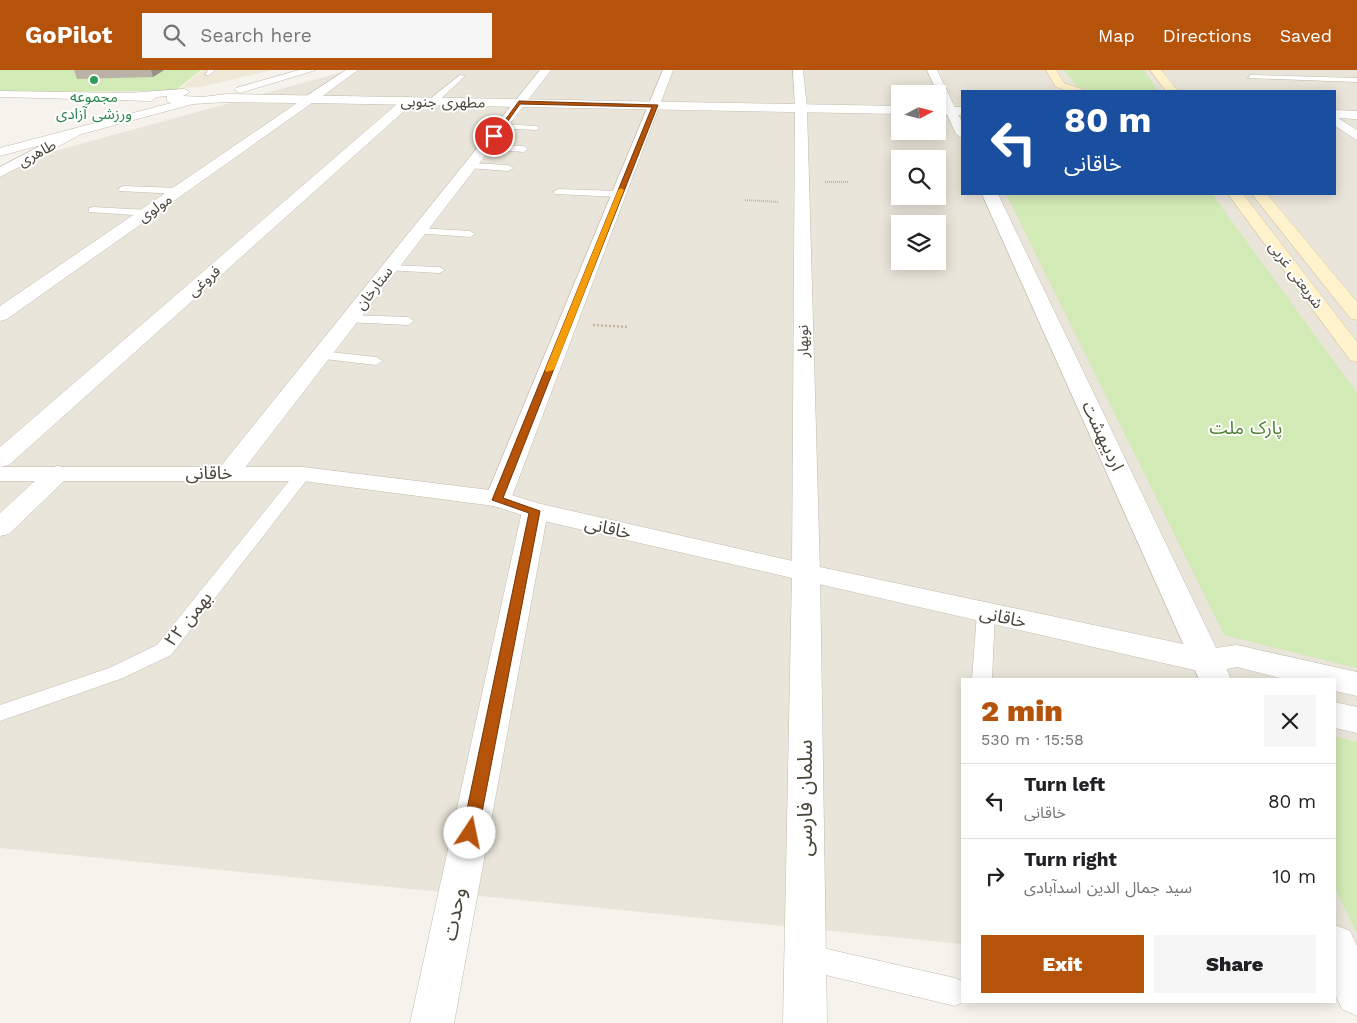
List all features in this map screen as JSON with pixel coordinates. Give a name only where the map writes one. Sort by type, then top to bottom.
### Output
[{"type":"main road","points":[[1051,70],[1061,88],[1075,90]]},
{"type":"main road","points":[[1156,70],[1169,90]]},
{"type":"main road","name":"شریعتی غربی","points":[[1236,195],[1357,356]]},
{"type":"main road","name":"شریعتی غربی","points":[[1260,195],[1357,314]]},
{"type":"street","points":[[0,94],[228,96],[311,70]]},
{"type":"street","name":"مولوی","points":[[0,315],[353,70]]},
{"type":"street","name":"ستارخان","points":[[229,472],[546,70]]},
{"type":"street","points":[[498,500],[668,70]]},
{"type":"street","name":"نوبهار","points":[[798,70],[801,108],[806,573]]},
{"type":"street","points":[[932,70],[957,111],[961,129]]},
{"type":"street","points":[[132,95],[171,98],[188,96]]},
{"type":"street","points":[[0,152],[73,133],[188,96]]},
{"type":"street","name":"مطهری جنوبی","points":[[228,96],[309,100],[891,110]]},
{"type":"street","name":"فروغی","points":[[0,460],[408,101]]},
{"type":"street","points":[[1336,114],[1357,115]]},
{"type":"street","points":[[1336,121],[1357,136]]},
{"type":"street","name":"طاهری","points":[[0,173],[73,133]]},
{"type":"street","name":"اردیبهشت","points":[[990,195],[1217,673]]},
{"type":"street","name":"خاقانی","points":[[0,474],[229,472],[303,474],[498,500],[535,511],[986,613],[1217,673],[1237,656],[1331,678]]},
{"type":"street","points":[[0,528],[58,473]]},
{"type":"street","name":"وحدت","points":[[432,1023],[535,511]]},
{"type":"street","name":"سلمان فارسی","points":[[805,1023],[806,573]]},
{"type":"street","name":"خاقانی","points":[[1336,679],[1357,684]]},
{"type":"street","points":[[1336,715],[1357,720]]},
{"type":"street","points":[[1336,947],[1357,994]]},
{"type":"lane","points":[[1243,71],[1256,84]]},
{"type":"lane","points":[[1327,73],[1346,85]]},
{"type":"lane","points":[[433,101],[462,76]]},
{"type":"lane","points":[[1250,77],[1357,80]]},
{"type":"lane","points":[[502,126],[536,128]]},
{"type":"lane","points":[[485,147],[524,149]]},
{"type":"lane","points":[[471,166],[508,168]]},
{"type":"lane","points":[[123,189],[179,191]]},
{"type":"lane","points":[[558,192],[620,194]]},
{"type":"lane","points":[[93,210],[148,213]]},
{"type":"lane","points":[[419,231],[470,234]]},
{"type":"lane","points":[[390,268],[439,270]]},
{"type":"lane","points":[[350,319],[408,321]]},
{"type":"lane","points":[[321,355],[376,361]]},
{"type":"lane","name":"۲۲ بهمن","points":[[0,713],[116,673],[164,650],[303,474]]},
{"type":"lane","points":[[982,678],[986,613]]},
{"type":"lane","points":[[805,957],[955,992]]},
{"type":"path","points":[[745,200],[802,202]]},
{"type":"path","points":[[568,324],[629,327]]},
{"type":"shaded area","points":[[203,70],[273,70],[200,87],[181,88]]},
{"type":"shaded area","points":[[350,70],[1357,70],[1357,983],[1336,981],[1336,678],[961,678],[961,944],[0,848],[0,166]]},
{"type":"green space","name":"مجموعه ورزشی آزادی","points":[[0,70],[201,70],[175,91],[0,92]]},
{"type":"green space","points":[[1064,70],[1144,70],[1157,89],[1090,90],[1077,87]]},
{"type":"green space","name":"پارک ملت","points":[[1006,195],[1213,195],[1357,393],[1357,668],[1224,635]]},
{"type":"green space","points":[[1336,736],[1357,742],[1357,934],[1336,890]]},
{"type":"slow traffic","points":[[549,370],[621,190]]},
{"type":"place","name":"مجموعه ورزشی آزادی","points":[[94,80]]},
{"type":"route","points":[[470,833],[535,511],[498,500],[655,105],[519,103],[494,136]]}]
